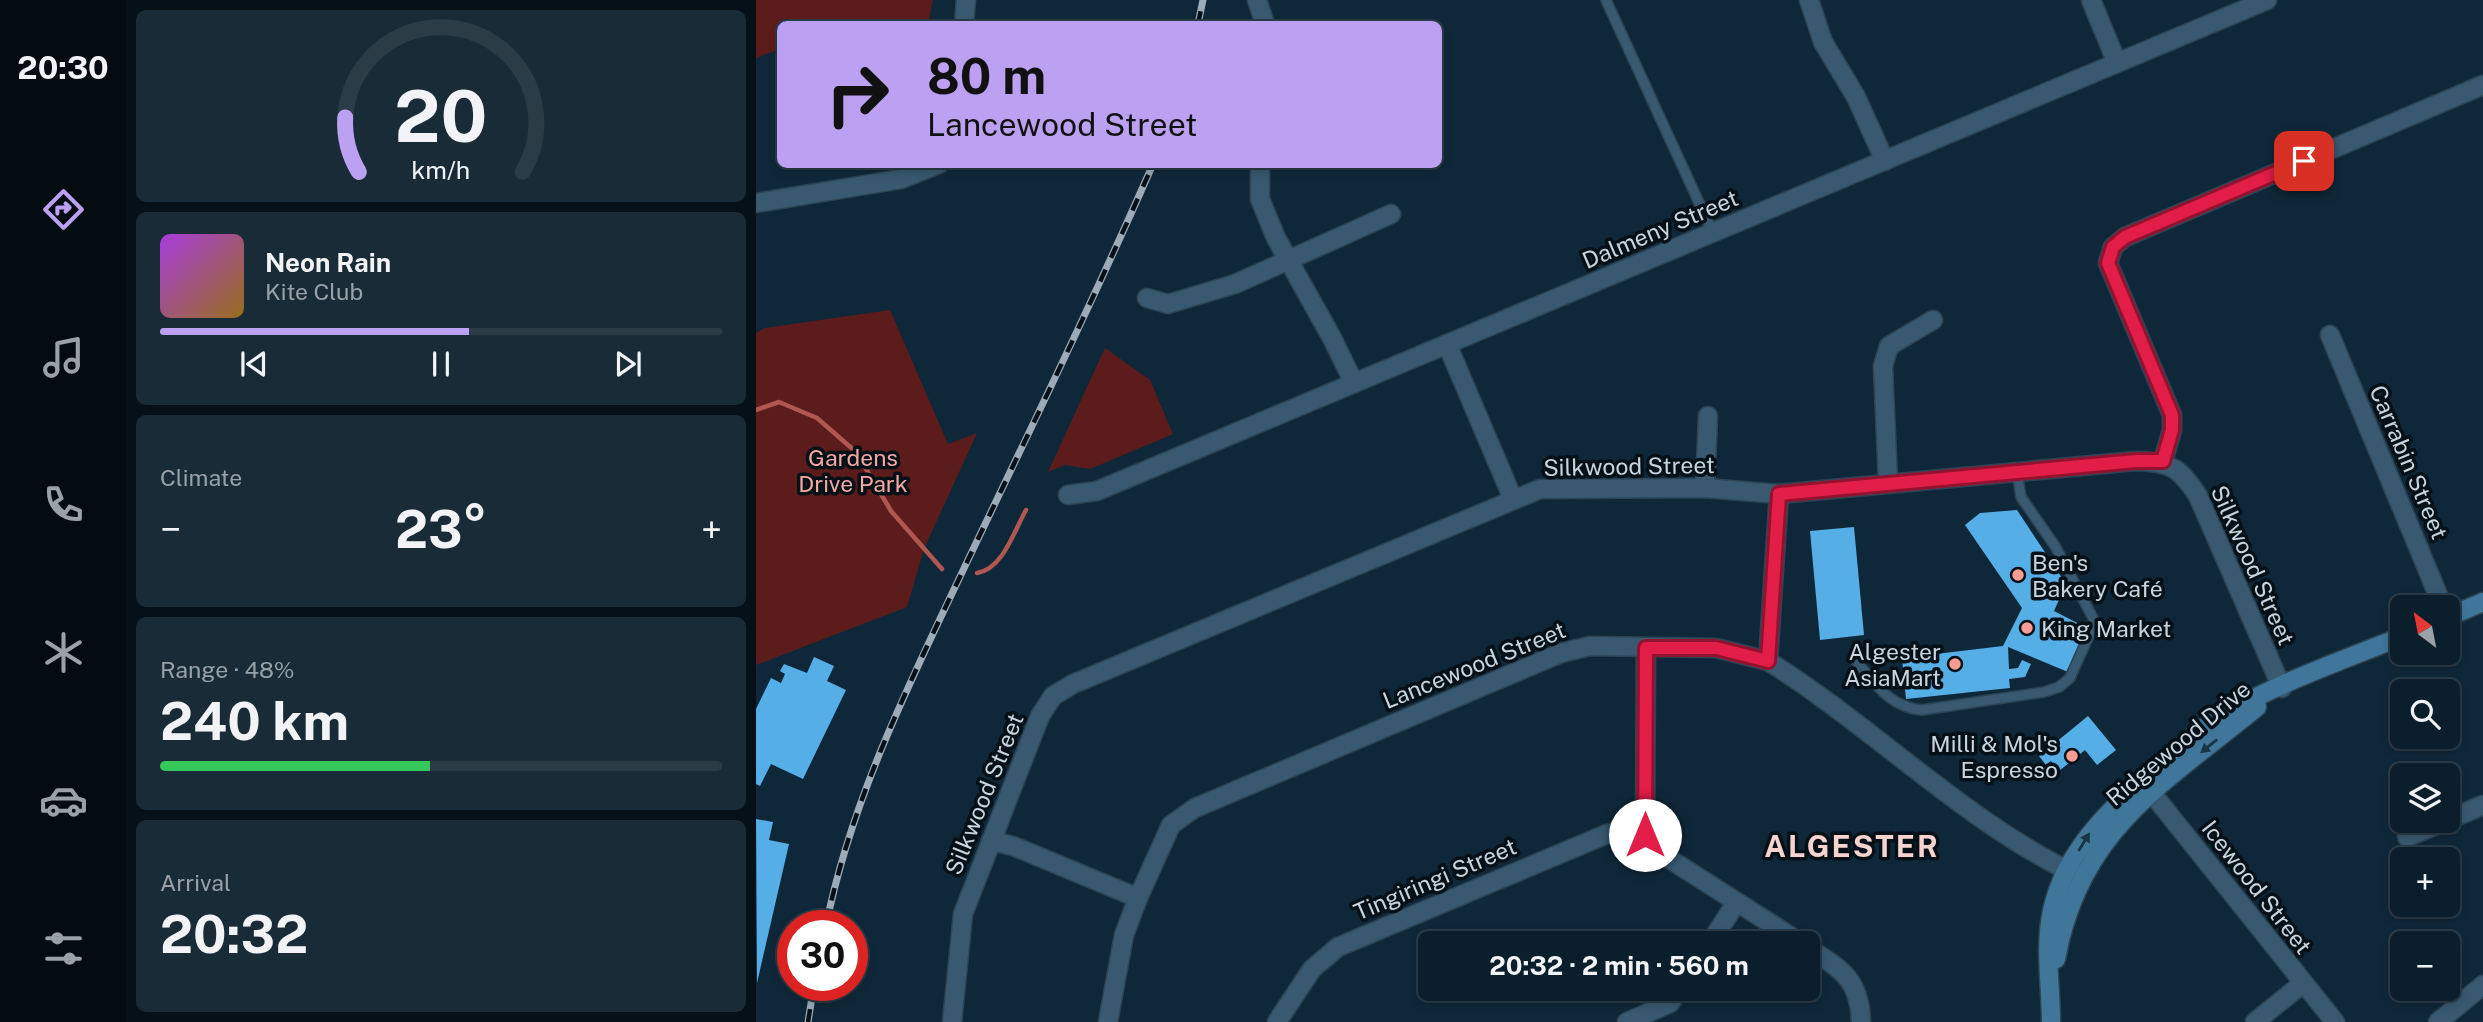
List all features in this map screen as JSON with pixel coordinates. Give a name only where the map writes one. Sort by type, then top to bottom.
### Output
[{"type":"main road","points":[[2460,612],[2483,602]]},
{"type":"main road","name":"Ridgewood Drive","points":[[2051,1022],[2051,975],[2046,958],[2048,930],[2058,890],[2074,874],[2092,831],[2147,787],[2205,727],[2281,688],[2390,642]]},
{"type":"street","points":[[964,21],[966,0]]},
{"type":"street","points":[[1256,0],[1264,21]]},
{"type":"street","points":[[1809,0],[1823,42],[1856,97],[1885,161]]},
{"type":"street","points":[[2091,0],[2117,63]]},
{"type":"street","name":"Dalmeny Street","points":[[1068,495],[1097,491],[2267,0]]},
{"type":"street","points":[[2163,461],[2172,430],[2172,415],[2108,263],[2113,247],[2125,237],[2483,85]]},
{"type":"street","points":[[756,204],[901,179],[929,168]]},
{"type":"street","points":[[1260,168],[1260,199],[1288,263],[1332,338],[1354,383]]},
{"type":"street","points":[[1147,298],[1168,304],[1235,285],[1391,214]]},
{"type":"street","points":[[1888,483],[1884,366],[1889,346],[1933,320]]},
{"type":"street","name":"Carrabin Street","points":[[2330,335],[2438,595]]},
{"type":"street","points":[[1447,344],[1513,499]]},
{"type":"street","points":[[1705,488],[1708,416]]},
{"type":"street","name":"Silkwood Street","points":[[952,1022],[962,914],[1040,716],[1053,696],[1073,684],[1540,489],[1705,488],[1779,494],[2017,471],[2163,461],[2184,475],[2198,496],[2281,688]]},
{"type":"street","points":[[1768,661],[1779,494]]},
{"type":"street","name":"Lancewood Street","points":[[1108,1022],[1124,935],[1171,825],[1195,808],[1561,653],[1590,646],[1716,648],[1768,661],[1824,698],[1985,819],[2074,874]]},
{"type":"street","points":[[1646,648],[1645,835],[1657,851],[1782,931]]},
{"type":"street","name":"Icewood Street","points":[[2147,787],[2335,1022]]},
{"type":"street","points":[[2460,815],[2483,805]]},
{"type":"street","name":"Tingiringi Street","points":[[1277,1022],[1312,970],[1338,947],[1644,819]]},
{"type":"street","points":[[2407,837],[2416,833]]},
{"type":"street","points":[[991,841],[1013,846],[1138,898]]},
{"type":"street","points":[[1718,931],[1736,903]]},
{"type":"street","points":[[1820,955],[1839,967],[1856,987],[1861,1022]]},
{"type":"street","points":[[2255,1022],[2302,984]]},
{"type":"street","points":[[2438,1022],[2483,985]]},
{"type":"street","points":[[1627,1022],[1671,1001]]},
{"type":"lane","points":[[1606,0],[1713,233]]},
{"type":"lane","points":[[1855,660],[1895,703],[1905,708],[1923,710],[2044,692],[2059,687],[2070,678],[2095,622],[2055,546],[2021,497],[2017,471]]},
{"type":"green space","points":[[756,0],[933,0],[929,21],[777,21],[777,50],[756,58]]},
{"type":"green space","name":"Gardens Drive Park","points":[[890,310],[948,444],[977,433],[924,549],[907,607],[756,665],[756,333],[765,328]]},
{"type":"green space","points":[[1105,348],[1150,380],[1173,434],[1090,469],[1065,465],[1048,472]]},
{"type":"building","points":[[2017,510],[2066,584],[2054,611],[2089,629],[2068,672],[2008,647],[2009,669],[2018,668],[2022,660],[2031,664],[2025,677],[2009,679],[2010,688],[1906,699],[1902,658],[2003,646],[2022,608],[1965,525],[1980,513]]},
{"type":"building","points":[[1854,527],[1864,635],[1820,640],[1810,531]]},
{"type":"building","points":[[814,657],[834,666],[827,681],[846,690],[803,779],[771,764],[760,786],[756,784],[756,709],[771,678],[781,683],[785,674],[780,671],[784,664],[807,673]]},
{"type":"building","points":[[2088,716],[2116,750],[2097,765],[2085,750],[2059,771],[2051,761],[2046,765],[2039,756]]},
{"type":"building","points":[[756,819],[773,822],[769,840],[789,844],[757,983]]},
{"type":"waterway","points":[[756,410],[779,402],[817,418],[856,452],[891,511],[942,569]]},
{"type":"waterway","points":[[977,573],[986,570],[1001,557],[1026,510]]},
{"type":"railway","points":[[1199,21],[1203,0]]},
{"type":"railway","points":[[830,910],[851,832],[885,740],[1151,168]]},
{"type":"railway","points":[[808,1022],[811,1001]]},
{"type":"place","name":"Ben's Bakery Café","points":[[2018,575]]},
{"type":"place","name":"King Market","points":[[2027,628]]},
{"type":"place","name":"Algester AsiaMart","points":[[1955,664]]},
{"type":"place","name":"Milli & Mol's Espresso","points":[[2072,756]]},
{"type":"district","name":"ALGESTER","points":[[1852,846]]},
{"type":"route","points":[[1645,835],[1646,648],[1716,648],[1768,661],[1779,494],[1970,475],[2163,461],[2172,430],[2172,415],[2108,263],[2113,247],[2125,237],[2304,161]]}]
